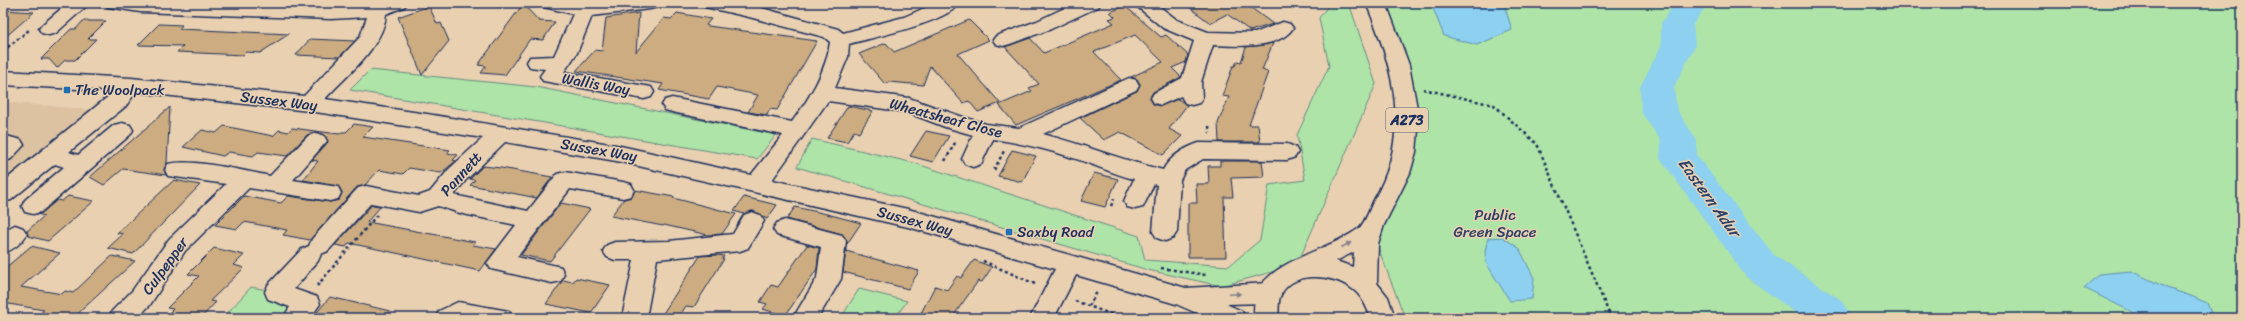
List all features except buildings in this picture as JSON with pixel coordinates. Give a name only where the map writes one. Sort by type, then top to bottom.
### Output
[{"type":"street","points":[[49,29],[80,3]]},
{"type":"street","points":[[115,3],[140,6],[240,7],[331,13],[377,11],[397,3]]},
{"type":"street","points":[[551,3],[584,11],[650,3]]},
{"type":"street","points":[[712,3],[755,7],[831,34],[840,40],[918,18],[935,12],[950,3]]},
{"type":"street","points":[[1003,40],[1044,25],[1091,3]]},
{"type":"street","points":[[1143,3],[1170,24],[1205,38],[1261,39],[1271,36],[1283,28]]},
{"type":"street","name":"A273","points":[[1365,284],[1368,234],[1387,200],[1399,173],[1408,135],[1403,85],[1390,34],[1376,3]]},
{"type":"street","points":[[309,104],[369,39],[376,22],[377,11]]},
{"type":"street","name":"Wallis Way","points":[[584,11],[567,53],[550,76],[644,92]]},
{"type":"street","points":[[1161,98],[1191,90],[1205,38]]},
{"type":"street","points":[[757,184],[823,93],[840,49],[840,40]]},
{"type":"street","points":[[537,62],[560,63]]},
{"type":"street","name":"Sussex Way","points":[[3,78],[131,85],[309,104],[616,152],[908,218],[1182,296],[1233,318]]},
{"type":"street","points":[[3,194],[119,102],[131,85]]},
{"type":"street","name":"Wheatsheaf Close","points":[[1021,136],[1129,86]]},
{"type":"street","name":"Wheatsheaf Close","points":[[823,93],[909,105],[965,125],[986,131],[1021,136],[1081,152],[1117,167],[1169,180]]},
{"type":"street","points":[[672,105],[797,130]]},
{"type":"street","points":[[33,206],[122,130]]},
{"type":"street","points":[[973,159],[986,131]]},
{"type":"street","name":"Pannett","points":[[501,133],[457,175],[438,198],[463,206],[532,220]]},
{"type":"street","points":[[275,185],[316,141]]},
{"type":"street","points":[[3,143],[13,145],[3,154]]},
{"type":"street","points":[[1165,232],[1169,180],[1177,165],[1199,151],[1287,152]]},
{"type":"street","points":[[53,155],[81,164]]},
{"type":"street","points":[[176,170],[221,175],[330,193]]},
{"type":"street","points":[[1135,201],[1147,175]]},
{"type":"street","name":"Culpepper","points":[[121,318],[141,298],[177,245],[244,180]]},
{"type":"street","points":[[552,274],[499,263],[565,180],[623,190]]},
{"type":"street","points":[[301,311],[277,292],[366,194],[419,204],[438,198]]},
{"type":"street","points":[[615,251],[658,251],[740,242],[752,221]]},
{"type":"street","points":[[785,229],[834,241],[829,279],[805,318]]},
{"type":"street","points":[[1266,318],[1264,307],[1268,293],[1281,279],[1368,234]]},
{"type":"street","points":[[634,318],[658,251]]},
{"type":"street","points":[[1042,318],[1056,293],[1069,264]]},
{"type":"street","points":[[1299,270],[1316,267],[1334,269],[1350,275],[1365,284],[1376,296],[1384,318]]},
{"type":"street","name":"Sussex Way","points":[[1182,296],[1268,293]]},
{"type":"street","points":[[448,318],[458,312],[500,318]]},
{"type":"path","points":[[1403,85],[1494,105],[1537,144],[1611,318]]},
{"type":"path","points":[[945,161],[965,125]]},
{"type":"path","points":[[301,311],[310,294],[335,262],[394,199]]},
{"type":"path","points":[[1000,267],[1056,293],[1121,318]]},
{"type":"shaded area","points":[[3,102],[94,110],[3,184]]},
{"type":"green space","points":[[1330,3],[1349,3],[1376,84],[1297,265],[1221,286],[1148,270],[797,167],[812,139],[914,163],[1139,236],[1145,260],[1229,266],[1260,240],[1269,185],[1305,180],[1297,135],[1329,66],[1319,18]]},
{"type":"green space","name":"Public Green Space","points":[[1384,3],[2242,3],[2242,318],[1405,318],[1374,237],[1409,139]]},
{"type":"green space","points":[[370,70],[536,87],[776,135],[757,159],[350,90]]},
{"type":"green space","points":[[251,287],[267,290],[294,309],[287,318],[223,318]]},
{"type":"green space","points":[[859,289],[907,301],[895,318],[841,318]]},
{"type":"water","points":[[1431,3],[1504,4],[1512,30],[1477,45],[1444,36]]},
{"type":"water","points":[[1502,237],[1519,248],[1534,278],[1532,299],[1510,301],[1486,263],[1485,251],[1488,238]]},
{"type":"water","points":[[2131,271],[2167,288],[2207,303],[2213,318],[2144,318],[2084,288],[2099,274]]},
{"type":"waterway","name":"Eastern Adur","points":[[1692,3],[1677,23],[1678,46],[1671,63],[1657,87],[1659,112],[1679,140],[1678,158],[1760,266],[1826,312],[1831,318]]},
{"type":"place","name":"The Woolpack","points":[[67,90]]},
{"type":"place","name":"Saxby Road","points":[[1009,232]]}]
